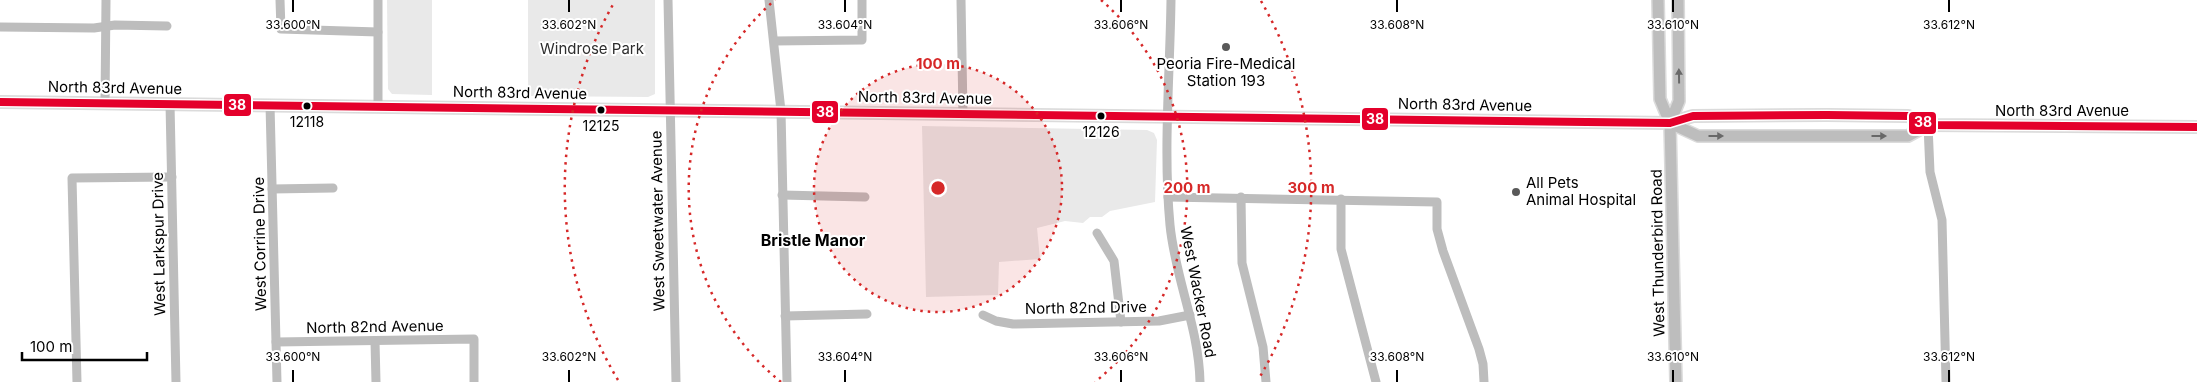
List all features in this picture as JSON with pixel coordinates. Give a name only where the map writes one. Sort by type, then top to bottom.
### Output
[{"type":"main road","name":"West Thunderbird Road","points":[[1658,0],[1660,99],[1670,123],[1676,382]]},
{"type":"main road","name":"West Thunderbird Road","points":[[1670,123],[1679,101],[1678,0]]},
{"type":"main road","name":"North 83rd Avenue","points":[[0,102],[1670,123],[1693,116],[1827,115],[1908,116],[1928,125],[2197,127]]},
{"type":"main road","name":"North 83rd Avenue","points":[[1670,123],[1698,136],[1908,136],[1928,125]]},
{"type":"street","points":[[105,103],[106,0]]},
{"type":"street","points":[[280,0],[280,29],[378,32]]},
{"type":"street","points":[[378,0],[378,107]]},
{"type":"street","name":"West Sweetwater Avenue","points":[[668,0],[676,382]]},
{"type":"street","points":[[769,0],[781,111],[787,382]]},
{"type":"street","points":[[774,41],[862,40],[862,0]]},
{"type":"street","points":[[961,0],[963,114]]},
{"type":"street","name":"West Wacker Road","points":[[1171,0],[1168,197],[1173,247],[1190,315],[1198,355],[1200,382]]},
{"type":"street","points":[[0,27],[167,26]]},
{"type":"street","name":"West Larkspur Drive","points":[[170,104],[176,382]]},
{"type":"street","name":"West Corrine Drive","points":[[270,105],[277,382]]},
{"type":"street","points":[[1928,125],[1930,172],[1942,220],[1946,381]]},
{"type":"street","points":[[77,382],[72,178],[172,177]]},
{"type":"street","points":[[272,189],[333,188]]},
{"type":"street","points":[[782,195],[865,197]]},
{"type":"street","points":[[1168,197],[1437,202],[1437,229],[1443,251],[1479,349],[1483,364],[1484,382]]},
{"type":"street","points":[[1241,197],[1242,263],[1263,347],[1266,382]]},
{"type":"street","points":[[1341,200],[1341,249],[1376,382]]},
{"type":"street","points":[[1097,233],[1114,261],[1121,322]]},
{"type":"street","points":[[785,316],[867,314]]},
{"type":"street","name":"North 82nd Drive","points":[[983,315],[996,322],[1014,324],[1121,322],[1159,320],[1190,315]]},
{"type":"street","name":"North 82nd Avenue","points":[[276,342],[474,339],[474,382]]},
{"type":"street","points":[[375,341],[376,382]]},
{"type":"green space","points":[[387,0],[432,0],[432,95],[392,94],[388,89]]},
{"type":"green space","name":"Windrose Park","points":[[528,0],[655,0],[655,94],[648,97],[528,96]]},
{"type":"green space","points":[[922,126],[1147,130],[1154,133],[1157,140],[1155,202],[1110,211],[1102,217],[1090,217],[1083,223],[1065,221],[1037,228],[1040,259],[999,262],[998,295],[926,297]]},
{"type":"transit line","name":"38","points":[[0,102],[1670,123],[1693,116],[1827,115],[1908,116],[1928,125],[2197,127]]},
{"type":"place","name":"Peoria Fire-Medical Station 193","points":[[1226,47]]},
{"type":"place","name":"12118","points":[[307,106]]},
{"type":"place","name":"12125","points":[[601,110]]},
{"type":"place","name":"12126","points":[[1101,116]]},
{"type":"place","name":"All Pets Animal Hospital","points":[[1516,192]]},
{"type":"district","name":"Bristle Manor","points":[[813,240]]}]
